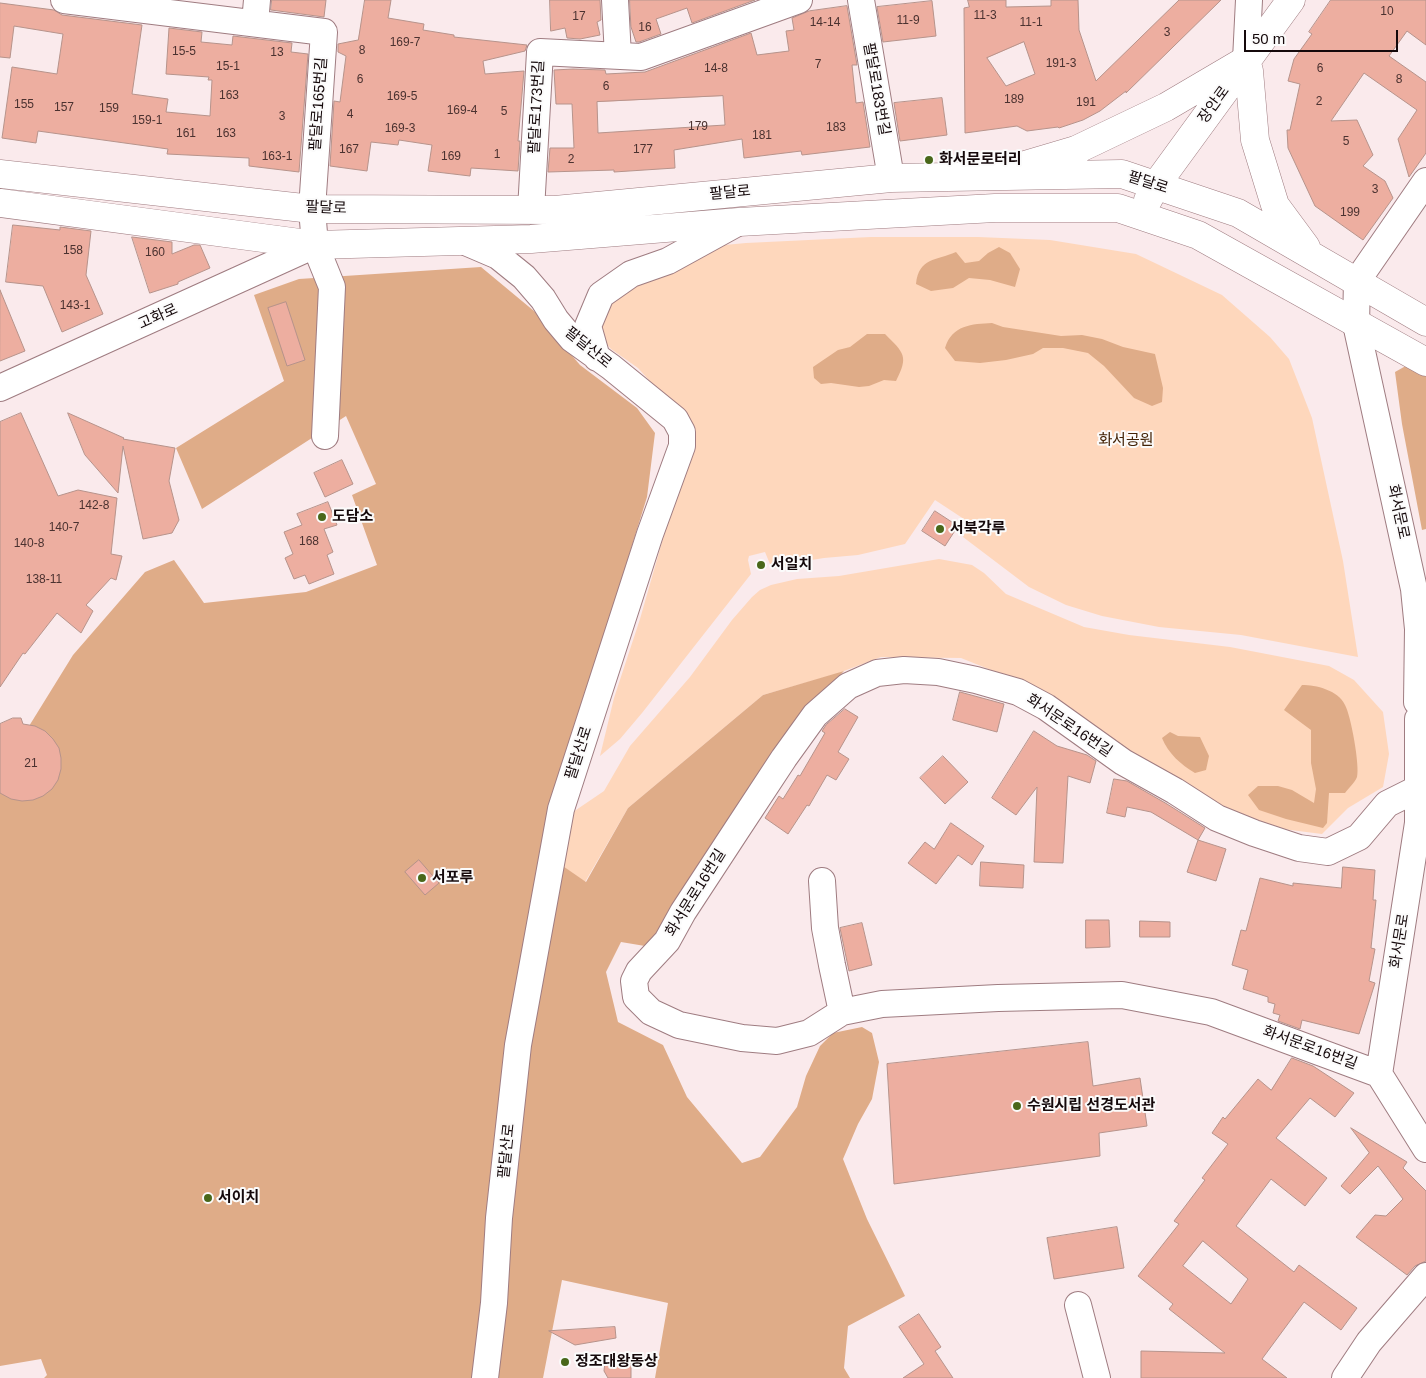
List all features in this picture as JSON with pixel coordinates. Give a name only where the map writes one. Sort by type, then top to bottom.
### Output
[{"type":"main road","name":"장안로","points":[[1140,214],[1156,185],[1291,0]]},
{"type":"main road","points":[[986,176],[1076,150],[1166,107],[1246,60],[1249,71],[1255,140],[1275,205],[1312,255]]},
{"type":"main road","name":"팔달로","points":[[0,174],[312,209],[531,210],[555,210],[891,178],[1122,174],[1238,213],[1426,322]]},
{"type":"main road","name":"팔달로","points":[[0,203],[315,246],[531,239],[740,222],[995,208],[1118,208],[1140,214]]},
{"type":"main road","points":[[1140,214],[1198,235],[1426,362]]},
{"type":"street","name":"팔달로165번길","points":[[64,0],[256,12],[324,32],[312,209],[315,246],[332,287],[325,436]]},
{"type":"street","points":[[615,0],[618,56]]},
{"type":"street","name":"팔달로173번길","points":[[531,210],[540,52],[641,57],[799,0]]},
{"type":"street","name":"팔달로183번길","points":[[861,0],[891,178]]},
{"type":"street","points":[[1246,60],[1248,0]]},
{"type":"street","points":[[1357,281],[1426,181]]},
{"type":"street","points":[[597,358],[588,326],[601,295],[631,274],[668,261],[740,222]]},
{"type":"street","name":"팔달산로","points":[[463,241],[498,256],[524,277],[543,299],[556,320],[572,339],[611,367],[675,419],[682,432],[682,446],[650,534],[561,809],[518,1045],[499,1218],[494,1303],[485,1378]]},
{"type":"street","name":"고화로","points":[[0,388],[315,246]]},
{"type":"street","name":"화서문로","points":[[1357,281],[1356,324],[1414,589],[1418,629],[1417,711],[1422,822],[1379,1074]]},
{"type":"street","name":"화서문로16번길","points":[[1379,1074],[1211,1012],[1122,995],[998,998],[882,1004],[842,1012],[823,1026],[809,1033],[777,1041],[742,1038],[679,1025],[651,1012],[636,997],[634,981],[640,971],[666,941],[752,807],[815,715],[848,686],[877,673],[904,670],[938,672],[1018,692],[1046,707],[1123,762],[1175,791],[1217,818],[1299,848],[1328,852],[1359,837],[1387,804],[1419,788]]},
{"type":"street","points":[[822,881],[825,928],[842,1012]]},
{"type":"street","points":[[1379,1074],[1426,1148]]},
{"type":"street","points":[[1345,1378],[1370,1342],[1426,1276]]},
{"type":"street","points":[[1078,1305],[1097,1378]]},
{"type":"green space","name":"화서공원","points":[[871,237],[978,237],[1050,240],[1136,254],[1222,295],[1270,337],[1289,359],[1312,418],[1343,561],[1358,657],[1241,635],[1159,627],[1102,616],[1066,605],[1029,587],[963,537],[970,523],[935,500],[905,544],[858,555],[799,562],[772,569],[765,552],[749,556],[751,574],[642,713],[620,739],[600,756],[614,698],[640,619],[694,430],[638,368],[611,349],[591,326],[592,306],[704,247]]},
{"type":"green space","points":[[939,559],[972,565],[984,573],[1006,594],[1084,627],[1129,635],[1230,647],[1329,666],[1354,680],[1383,712],[1389,754],[1383,787],[1348,808],[1322,834],[1267,827],[1211,806],[1092,726],[1062,702],[1006,676],[961,658],[881,657],[836,674],[763,695],[628,808],[585,882],[547,855],[551,827],[604,791],[630,746],[690,677],[732,620],[760,590],[771,585],[797,579],[839,576]]},
{"type":"shaded area","points":[[999,247],[1010,253],[1020,269],[1015,287],[990,280],[969,278],[953,288],[931,291],[916,284],[921,269],[930,261],[956,252],[965,263],[979,261]]},
{"type":"shaded area","points":[[481,267],[534,311],[580,365],[637,408],[655,433],[647,497],[588,688],[547,855],[586,882],[628,808],[763,695],[844,671],[806,711],[651,947],[621,942],[606,972],[618,1022],[663,1045],[687,1097],[742,1163],[760,1157],[797,1107],[806,1076],[820,1046],[833,1033],[862,1027],[872,1033],[879,1062],[872,1099],[858,1124],[843,1159],[867,1219],[905,1296],[848,1326],[844,1368],[850,1378],[655,1378],[668,1303],[562,1280],[543,1378],[44,1378],[47,1375],[41,1359],[0,1366],[0,773],[73,655],[145,572],[174,560],[204,603],[306,592],[377,565],[352,495],[376,484],[346,416],[202,509],[176,448],[284,381],[254,295],[299,279]]},
{"type":"shaded area","points":[[992,323],[1003,327],[1061,336],[1082,335],[1155,354],[1163,388],[1162,402],[1152,406],[1134,398],[1104,366],[1088,353],[1063,348],[1043,348],[1033,354],[980,363],[955,361],[945,348],[948,340],[958,330],[970,325]]},
{"type":"shaded area","points":[[867,334],[885,334],[903,355],[902,366],[896,381],[884,380],[869,386],[859,387],[831,383],[821,384],[814,378],[813,367],[838,350],[850,347]]},
{"type":"shaded area","points":[[1411,363],[1426,371],[1426,529],[1422,530],[1402,424],[1395,372]]},
{"type":"shaded area","points":[[1302,685],[1326,689],[1342,700],[1350,719],[1356,752],[1357,777],[1345,793],[1329,793],[1327,823],[1323,828],[1259,810],[1248,795],[1258,786],[1278,786],[1292,790],[1314,803],[1316,789],[1311,763],[1311,730],[1284,710]]},
{"type":"shaded area","points":[[1170,732],[1178,736],[1200,737],[1209,756],[1206,770],[1195,773],[1176,758],[1162,738]]},
{"type":"building","points":[[272,0],[326,0],[324,17],[271,10]]},
{"type":"building","points":[[365,0],[391,0],[388,18],[424,24],[423,30],[454,35],[454,37],[527,45],[525,51],[483,61],[485,74],[524,71],[518,141],[520,141],[518,171],[471,168],[470,176],[428,171],[432,145],[399,140],[398,145],[371,142],[367,171],[330,166],[334,101],[340,102],[346,56],[338,52],[338,44],[358,40]]},
{"type":"building","points":[[550,0],[600,0],[601,20],[597,22],[600,35],[580,39],[567,38],[565,28],[551,31]]},
{"type":"building","points":[[630,0],[755,0],[692,23],[687,8],[656,19],[661,34],[636,42],[631,27]]},
{"type":"building","points":[[968,0],[1006,0],[1006,7],[1051,6],[1051,0],[1078,0],[1079,30],[1096,81],[1179,0],[1221,0],[1126,93],[1126,91],[1100,111],[1083,120],[1059,128],[1027,131],[1017,126],[965,133],[964,8],[969,7]],"holes":[[[1024,42],[1035,74],[1006,86],[987,58]]]},
{"type":"building","points":[[1331,0],[1426,0],[1426,45],[1407,31],[1389,56],[1426,82],[1426,153],[1409,177],[1398,139],[1417,110],[1364,73],[1331,121],[1357,120],[1373,155],[1363,166],[1385,181],[1393,198],[1363,240],[1315,206],[1288,148],[1287,130],[1290,130],[1300,84],[1288,81],[1294,59],[1312,34],[1309,32]]},
{"type":"building","points":[[932,1],[936,36],[883,42],[877,7]]},
{"type":"building","points":[[0,3],[54,10],[62,15],[142,25],[132,94],[168,99],[166,112],[210,116],[212,80],[208,80],[209,77],[166,74],[169,28],[202,32],[201,42],[232,45],[233,36],[292,43],[291,52],[308,54],[299,172],[249,166],[249,158],[167,154],[168,149],[38,131],[36,143],[2,138],[12,67],[57,74],[63,34],[14,26],[10,58],[0,57]]},
{"type":"building","points":[[847,6],[857,65],[852,65],[856,103],[863,102],[870,147],[802,155],[801,151],[744,158],[742,139],[674,150],[675,168],[614,172],[614,170],[548,172],[550,148],[574,148],[572,104],[556,104],[554,70],[605,70],[606,74],[645,72],[751,33],[757,55],[789,51],[786,31],[794,30],[792,18],[809,11]],"holes":[[[723,96],[725,125],[598,133],[597,102]]]},
{"type":"building","points":[[942,98],[947,135],[900,141],[894,103]]},
{"type":"building","points":[[13,225],[60,230],[60,227],[91,231],[86,275],[103,314],[62,332],[43,286],[6,282]]},
{"type":"building","points":[[132,237],[172,242],[172,254],[194,245],[200,245],[210,268],[178,282],[178,284],[150,293]]},
{"type":"building","points":[[0,290],[25,351],[0,361]]},
{"type":"building","points":[[286,302],[305,360],[287,366],[268,308]]},
{"type":"building","points":[[21,413],[58,496],[78,490],[117,498],[111,554],[122,556],[116,580],[111,578],[86,605],[93,611],[81,633],[57,613],[25,654],[23,653],[0,687],[0,422]]},
{"type":"building","points":[[68,413],[123,439],[175,448],[169,481],[179,520],[172,533],[143,539],[123,446],[118,493],[85,455]]},
{"type":"building","points":[[342,460],[353,484],[325,497],[314,473]]},
{"type":"building","points":[[328,502],[337,525],[324,529],[333,552],[327,555],[334,574],[309,584],[305,575],[294,579],[285,558],[293,554],[284,532],[302,525],[297,514]]},
{"type":"building","name":"서북각루","points":[[935,511],[958,526],[945,546],[922,531]]},
{"type":"building","points":[[960,692],[1004,704],[997,732],[953,720]]},
{"type":"building","points":[[845,709],[858,717],[838,752],[849,759],[836,780],[827,775],[809,806],[807,805],[788,834],[765,818],[779,796],[783,799],[798,775],[800,776],[825,733],[822,731],[826,725]]},
{"type":"building","points":[[13,718],[21,718],[23,724],[35,726],[45,731],[59,748],[61,769],[58,780],[52,789],[43,796],[33,800],[11,799],[0,793],[0,724]]},
{"type":"building","points":[[1034,731],[1057,746],[1087,755],[1096,761],[1090,783],[1068,776],[1063,863],[1034,862],[1037,787],[1016,815],[992,798]]},
{"type":"building","points":[[943,756],[968,782],[945,804],[920,778]]},
{"type":"building","points":[[1114,779],[1127,781],[1205,828],[1198,840],[1151,812],[1127,807],[1125,817],[1107,813]]},
{"type":"building","points":[[951,823],[984,846],[972,865],[958,855],[936,884],[908,863],[925,842],[934,849]]},
{"type":"building","points":[[1198,840],[1226,849],[1216,881],[1187,872]]},
{"type":"building","name":"서포루","points":[[419,860],[439,883],[425,895],[405,872]]},
{"type":"building","points":[[981,862],[1024,865],[1023,888],[980,886]]},
{"type":"building","points":[[1343,867],[1375,870],[1373,900],[1376,900],[1371,948],[1375,949],[1369,981],[1375,983],[1359,1034],[1302,1020],[1300,1029],[1278,1021],[1280,1015],[1273,1013],[1275,1004],[1268,1002],[1268,997],[1243,989],[1248,970],[1232,965],[1241,930],[1246,931],[1260,878],[1293,886],[1293,883],[1341,888]]},
{"type":"building","points":[[1086,920],[1109,920],[1110,947],[1086,948]]},
{"type":"building","points":[[1140,921],[1170,922],[1170,937],[1140,937]]},
{"type":"building","points":[[862,923],[872,965],[849,971],[840,928]]},
{"type":"building","name":"수원시립 선경도서관","points":[[1088,1042],[1093,1086],[1140,1078],[1147,1126],[1099,1133],[1100,1156],[894,1184],[887,1064]]},
{"type":"building","points":[[1292,1058],[1313,1066],[1354,1093],[1335,1117],[1310,1098],[1276,1138],[1327,1178],[1305,1206],[1271,1179],[1236,1226],[1294,1272],[1299,1265],[1357,1308],[1341,1330],[1304,1302],[1262,1359],[1287,1378],[1141,1378],[1141,1351],[1225,1353],[1169,1309],[1173,1304],[1138,1276],[1179,1224],[1174,1221],[1205,1180],[1202,1178],[1228,1144],[1212,1133],[1223,1117],[1225,1119],[1258,1079],[1271,1090]],"holes":[[[1203,1241],[1248,1279],[1231,1304],[1183,1266]]]},
{"type":"building","points":[[1351,1128],[1407,1162],[1403,1168],[1426,1191],[1426,1261],[1415,1266],[1407,1275],[1356,1237],[1375,1215],[1386,1216],[1403,1199],[1378,1166],[1350,1194],[1341,1186],[1369,1153]]},
{"type":"building","points":[[1117,1227],[1124,1268],[1054,1279],[1047,1238]]},
{"type":"building","points":[[919,1314],[941,1347],[935,1351],[953,1378],[903,1378],[924,1364],[899,1327]]},
{"type":"building","points":[[615,1327],[616,1338],[575,1345],[549,1331]]},
{"type":"building","points":[[618,1354],[631,1362],[631,1378],[608,1378],[604,1371],[605,1361]]},
{"type":"place","name":"화서문로터리","points":[[929,160]]},
{"type":"place","name":"도담소","points":[[322,517]]},
{"type":"place","name":"서북각루","points":[[940,529]]},
{"type":"place","name":"서일치","points":[[761,565]]},
{"type":"place","name":"서포루","points":[[422,878]]},
{"type":"place","name":"수원시립 선경도서관","points":[[1017,1106]]},
{"type":"place","name":"서이치","points":[[208,1198]]},
{"type":"place","name":"정조대왕동상","points":[[565,1362]]}]
